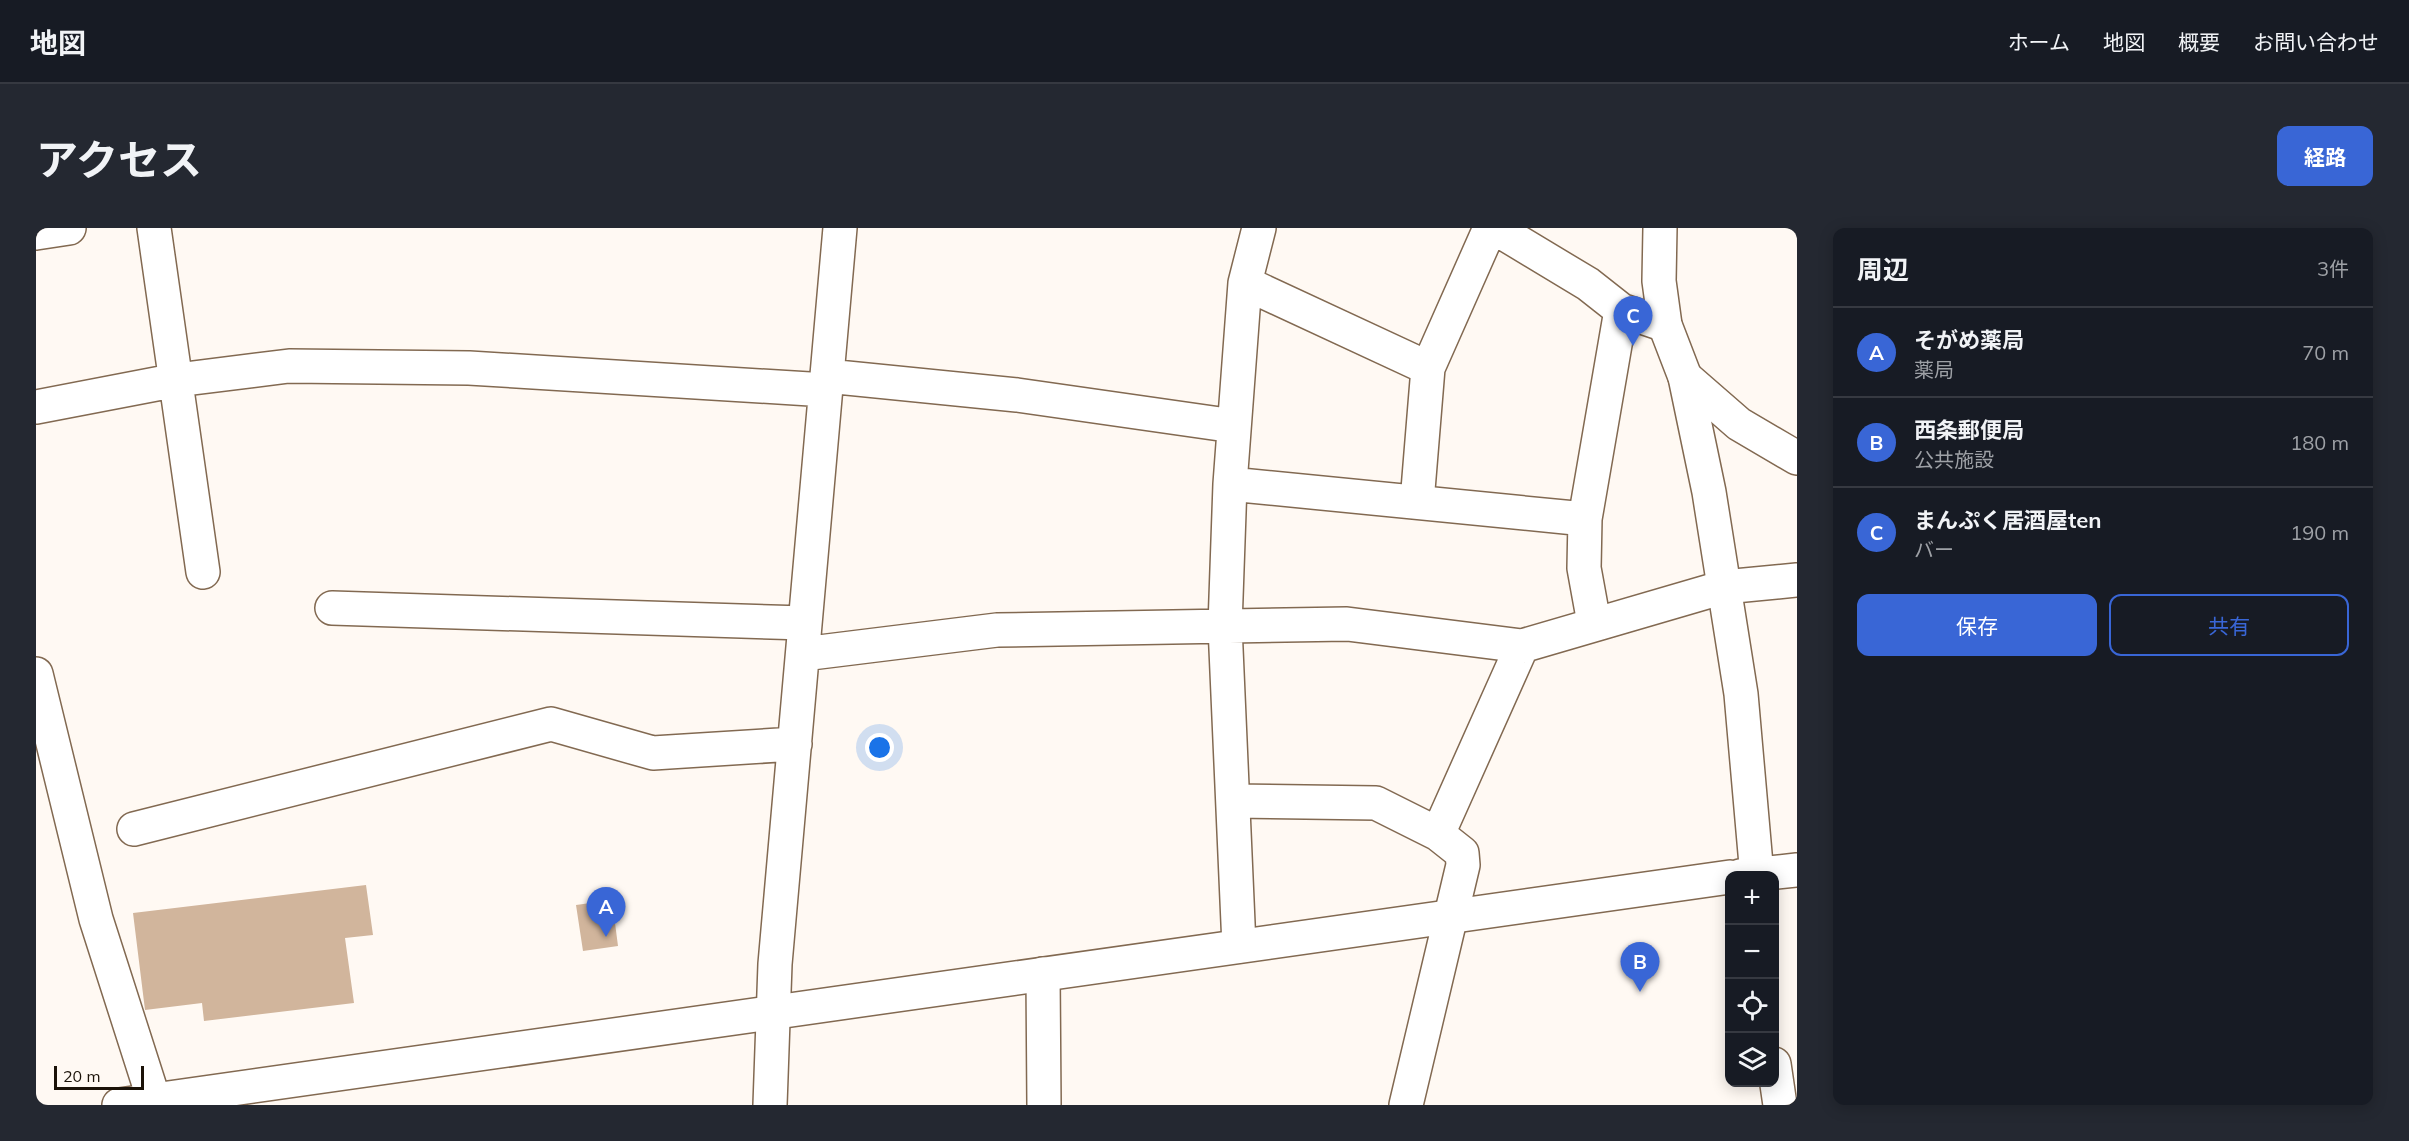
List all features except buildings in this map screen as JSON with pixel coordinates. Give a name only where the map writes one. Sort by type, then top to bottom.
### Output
[{"type":"street","points":[[36,233],[69,228]]},
{"type":"street","points":[[154,228],[203,572]]},
{"type":"street","points":[[770,1105],[773,1012],[840,228]]},
{"type":"street","points":[[1239,946],[1225,626],[1230,484],[1245,283],[1260,228]]},
{"type":"street","points":[[1417,502],[1428,368],[1490,228]]},
{"type":"street","points":[[1495,228],[1587,284],[1621,310],[1665,325]]},
{"type":"street","points":[[1660,228],[1659,281],[1665,325],[1685,377],[1709,492],[1741,694],[1746,871]]},
{"type":"street","points":[[1245,283],[1428,368]]},
{"type":"street","points":[[1594,623],[1584,568],[1585,519],[1621,310]]},
{"type":"street","points":[[36,407],[177,380],[289,366],[469,368],[827,383],[1017,395],[1234,426]]},
{"type":"street","points":[[1685,377],[1739,424],[1797,458]]},
{"type":"street","points":[[1230,484],[1585,519]]},
{"type":"street","points":[[332,608],[804,639],[997,630],[1347,624],[1522,646],[1594,623],[1724,587],[1797,580]]},
{"type":"street","points":[[1438,834],[1522,646]]},
{"type":"street","points":[[36,674],[96,919],[154,1100]]},
{"type":"street","points":[[134,829],[551,724],[653,753],[795,744]]},
{"type":"street","points":[[1233,801],[1376,803],[1438,834],[1462,853],[1463,865],[1406,1105]]},
{"type":"street","points":[[1779,872],[1797,870]]},
{"type":"street","points":[[118,1105],[1725,878]]},
{"type":"street","points":[[1043,974],[1044,1105]]},
{"type":"street","points":[[1777,1087],[1780,1105]]},
{"type":"place","name":"まんぷく居酒屋ten","points":[[1633,346]]},
{"type":"place","name":"そがめ薬局","points":[[606,937]]},
{"type":"place","name":"西条郵便局","points":[[1640,992]]}]
